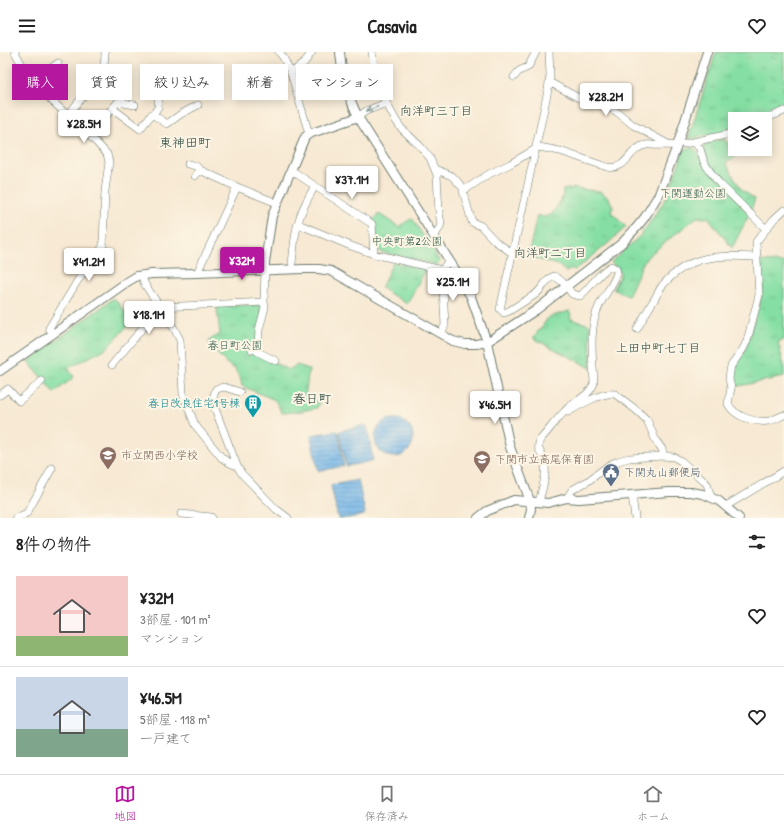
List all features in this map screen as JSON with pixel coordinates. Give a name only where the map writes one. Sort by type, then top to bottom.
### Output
[{"type":"street","points":[[15,52],[21,64]]},
{"type":"street","points":[[68,115],[101,74],[105,61],[105,52]]},
{"type":"street","points":[[279,52],[291,73],[309,134]]},
{"type":"street","points":[[291,73],[304,64],[312,52]]},
{"type":"street","points":[[340,52],[343,80],[358,117],[471,297],[487,342],[510,447],[530,501],[531,509],[529,518]]},
{"type":"street","points":[[372,52],[376,79],[394,119],[430,158],[435,169],[437,175],[441,223],[434,237]]},
{"type":"street","points":[[514,77],[519,71],[528,67],[536,52]]},
{"type":"street","points":[[539,502],[545,473],[544,463],[538,444],[558,419],[593,387],[592,326],[599,306],[611,288],[617,273],[616,269],[611,266],[595,279],[580,296],[572,294],[561,280],[554,276],[550,278],[536,294],[509,312],[504,313],[500,309],[544,113],[549,82],[549,52]]},
{"type":"street","points":[[0,371],[127,282],[137,276],[152,274],[319,269],[331,271],[454,341],[465,344],[487,342],[536,310],[622,243],[645,217],[659,194],[681,145],[707,52]]},
{"type":"street","points":[[549,82],[579,98],[602,104],[617,112],[633,125],[668,144]]},
{"type":"street","points":[[52,100],[107,154],[109,162],[105,191],[103,246],[78,280],[49,328],[53,334]]},
{"type":"street","points":[[111,110],[140,129],[152,114],[153,115],[158,107],[158,100]]},
{"type":"street","points":[[89,135],[118,102],[135,105]]},
{"type":"street","points":[[276,361],[254,350],[258,344],[259,330],[265,307],[265,262],[272,216],[305,137],[309,134],[358,117],[366,111],[386,103]]},
{"type":"street","points":[[153,115],[167,124],[198,105]]},
{"type":"street","points":[[772,116],[784,111]]},
{"type":"street","points":[[512,253],[495,241],[480,226],[472,222],[463,191],[489,174],[539,148],[560,151],[613,168],[618,167],[625,162],[632,153],[640,147],[646,145],[681,145],[728,134]]},
{"type":"street","points":[[694,142],[700,149],[704,162],[718,182],[766,229]]},
{"type":"street","points":[[188,164],[196,166],[198,173],[272,201]]},
{"type":"street","points":[[435,169],[452,176],[465,190]]},
{"type":"street","points":[[291,170],[372,224],[374,254]]},
{"type":"street","points":[[292,263],[298,224],[315,186]]},
{"type":"street","points":[[197,273],[237,187]]},
{"type":"street","points":[[784,210],[774,219],[756,242],[759,295],[743,349],[731,366],[731,388],[728,404],[733,411],[751,420],[767,421],[784,415]]},
{"type":"street","points":[[298,224],[374,254],[442,270]]},
{"type":"street","points":[[637,329],[662,287],[669,279],[687,265],[707,258],[732,256],[757,257]]},
{"type":"street","points":[[441,334],[445,325],[442,270],[449,260]]},
{"type":"street","points":[[142,275],[144,284],[175,330],[180,340],[184,394],[195,425],[222,458],[237,466]]},
{"type":"street","points":[[112,365],[160,307],[264,302]]},
{"type":"street","points":[[0,395],[8,389],[19,401],[42,381]]},
{"type":"street","points":[[240,392],[224,387],[216,389],[212,401],[237,466],[242,474],[281,514],[288,518]]},
{"type":"street","points":[[558,419],[603,394],[615,394],[647,420],[664,456]]},
{"type":"street","points":[[568,498],[572,490],[588,481],[609,464],[629,458],[664,456],[674,457],[689,468],[707,484],[711,497]]},
{"type":"street","points":[[16,518],[27,513],[52,468]]},
{"type":"street","points":[[726,506],[784,471]]},
{"type":"street","points":[[478,518],[487,511],[514,500],[548,503],[568,498],[579,499],[691,492],[703,494],[719,500],[739,518]]},
{"type":"street","points":[[632,495],[635,518]]},
{"type":"street","points":[[181,514],[212,518]]},
{"type":"green space","points":[[716,52],[784,52],[784,107],[772,113],[728,112],[728,132],[688,139]]},
{"type":"green space","name":"下関運動公園","points":[[724,139],[728,144],[728,156],[736,156],[726,163],[741,189],[755,199],[751,210],[718,177],[710,165],[703,148],[706,143]]},
{"type":"green space","name":"下関運動公園","points":[[690,147],[698,152],[749,215],[732,248],[708,217],[697,217],[648,256],[643,263],[628,296],[613,289],[620,272],[611,262],[640,236],[653,218],[666,198],[684,150]]},
{"type":"green space","points":[[575,188],[601,192],[609,198],[613,207],[611,212],[626,227],[575,270],[572,269],[566,272],[558,265],[528,256],[537,215],[544,217],[551,215],[561,200],[563,190]]},
{"type":"green space","name":"中央町第2公園","points":[[379,214],[399,227],[412,218],[440,262],[437,265],[381,252],[376,247],[376,223],[372,221]]},
{"type":"green space","points":[[761,261],[784,263],[784,340],[778,342],[784,363],[784,377],[734,387],[733,372],[745,351],[762,295]]},
{"type":"green space","points":[[393,262],[426,269],[407,304],[381,288]]},
{"type":"green space","points":[[114,298],[132,321],[107,348],[68,368],[74,377],[54,393],[28,361]]},
{"type":"green space","name":"春日町公園","points":[[261,305],[263,307],[256,352],[288,370],[297,365],[309,369],[305,397],[320,403],[317,408],[282,413],[275,400],[242,386],[235,369],[226,363],[209,344],[210,340],[220,334],[217,310],[219,306]]},
{"type":"green space","points":[[570,311],[571,319],[590,325],[591,368],[533,338],[549,317]]},
{"type":"water","points":[[390,419],[398,419],[408,424],[412,431],[412,445],[408,452],[398,457],[390,457],[380,452],[378,449],[375,442],[375,434],[380,424],[383,422]]},
{"type":"water","points":[[365,425],[367,426],[373,460],[347,466],[339,432]]},
{"type":"water","points":[[336,431],[338,432],[344,466],[319,471],[311,437],[312,435]]},
{"type":"water","points":[[358,480],[365,513],[364,515],[338,518],[331,486]]},
{"type":"place","name":"春日改良住宅1号棟","points":[[253,418]]},
{"type":"place","name":"市立関西小学校","points":[[108,470]]},
{"type":"place","name":"下関市立高尾保育園","points":[[482,474]]},
{"type":"place","name":"下関丸山郵便局","points":[[611,487]]},
{"type":"district","name":"向洋町三丁目","points":[[436,110]]},
{"type":"district","name":"東神田町","points":[[185,142]]},
{"type":"district","name":"向洋町二丁目","points":[[550,252]]},
{"type":"district","name":"上田中町七丁目","points":[[658,347]]},
{"type":"district","name":"春日町","points":[[312,398]]}]
